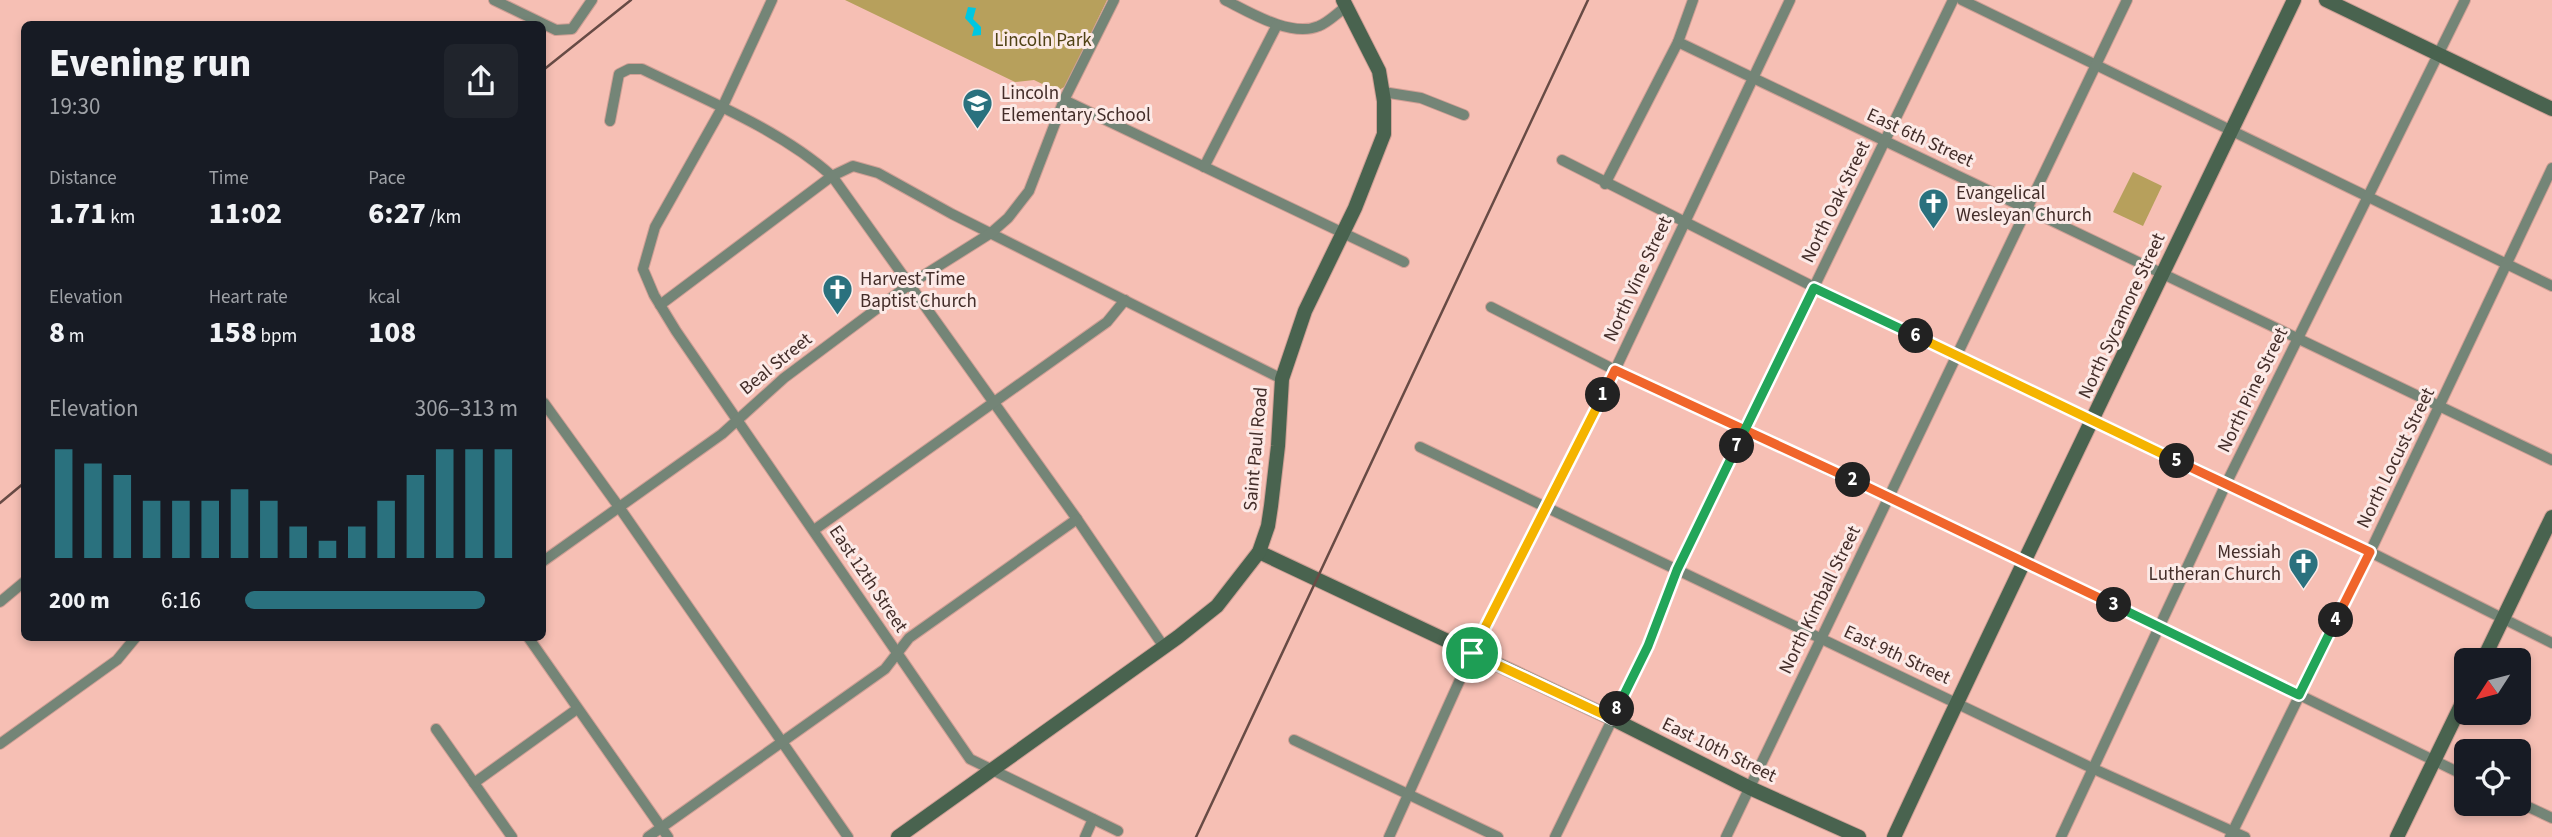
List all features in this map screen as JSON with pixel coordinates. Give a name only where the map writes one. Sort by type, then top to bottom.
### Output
[{"type":"main road","name":"North Sycamore Street","points":[[1894,837],[2294,0]]},
{"type":"main road","points":[[2326,0],[2552,109]]},
{"type":"main road","name":"Saint Paul Road","points":[[898,837],[1164,647],[1217,606],[1259,552],[1268,526],[1271,506],[1282,379],[1305,311],[1384,134],[1383,92],[1379,71],[1344,3]]},
{"type":"main road","points":[[2489,648],[2552,517]]},
{"type":"main road","name":"East 10th Street","points":[[1259,552],[1613,719],[1750,788],[1859,837]]},
{"type":"main road","points":[[2397,837],[2454,720]]},
{"type":"street","points":[[494,0],[537,21]]},
{"type":"street","points":[[546,25],[556,30],[572,29],[592,0]]},
{"type":"street","points":[[722,108],[772,0]]},
{"type":"street","name":"Beal Street","points":[[546,559],[722,434],[784,378],[910,284],[991,233],[1008,218],[1029,191],[1064,100],[1114,0]]},
{"type":"street","points":[[1225,0],[1277,25],[1317,27],[1344,3]]},
{"type":"street","points":[[1605,184],[1678,42],[1693,0]]},
{"type":"street","name":"North Vine Street","points":[[1389,837],[1472,653],[1615,370],[1790,0]]},
{"type":"street","name":"North Oak Street","points":[[1555,837],[1648,646],[1677,570],[1953,0]]},
{"type":"street","points":[[1962,0],[2552,286]]},
{"type":"street","name":"North Kimball Street","points":[[1726,837],[2127,0]]},
{"type":"street","name":"North Pine Street","points":[[2062,837],[2226,484],[2465,0]]},
{"type":"street","points":[[1204,167],[1277,25]]},
{"type":"street","name":"East 6th Street","points":[[1678,42],[2552,460]]},
{"type":"street","points":[[610,121],[619,75],[629,69],[642,69],[794,147],[815,160],[832,176],[1077,519],[1164,647]]},
{"type":"street","points":[[1383,92],[1421,98],[1464,115]]},
{"type":"street","points":[[1064,100],[1404,262]]},
{"type":"street","name":"East 12th Street","points":[[722,108],[655,227],[643,269],[660,305],[970,759],[1118,831]]},
{"type":"street","points":[[1562,160],[1814,288],[2370,552],[2552,643]]},
{"type":"street","points":[[660,305],[832,176],[853,166],[878,173],[991,233],[1282,379]]},
{"type":"street","name":"North Locust Street","points":[[2232,834],[2370,552],[2552,168]]},
{"type":"street","points":[[814,530],[1107,322],[1125,300]]},
{"type":"street","points":[[1491,307],[1615,370],[2024,561],[2454,770]]},
{"type":"street","points":[[546,406],[848,837]]},
{"type":"street","name":"East 9th Street","points":[[1420,447],[2094,769],[2232,834],[2245,837]]},
{"type":"street","points":[[648,837],[665,832],[782,741],[885,669],[909,638],[1077,519]]},
{"type":"street","points":[[0,602],[21,584]]},
{"type":"street","points":[[0,744],[117,660],[133,641]]},
{"type":"street","points":[[531,641],[665,832]]},
{"type":"street","points":[[474,783],[577,709]]},
{"type":"street","points":[[436,730],[512,837]]},
{"type":"street","points":[[1294,740],[1498,837]]},
{"type":"street","points":[[2531,808],[2552,818]]},
{"type":"street","points":[[1085,837],[1093,819]]},
{"type":"green space","name":"Lincoln Park","points":[[845,0],[1107,0],[1066,86],[1057,91],[1034,80],[1015,82]]},
{"type":"green space","points":[[2133,172],[2162,186],[2143,226],[2113,212]]},
{"type":"water","points":[[968,7],[976,8],[973,19],[981,27],[981,35],[972,36],[974,28],[965,18]]},
{"type":"railway","points":[[546,68],[631,0]]},
{"type":"railway","points":[[1196,837],[1588,0]]},
{"type":"railway","points":[[0,503],[21,486]]},
{"type":"place","name":"Lincoln Elementary School","points":[[978,131]]},
{"type":"place","name":"Evangelical Wesleyan Church","points":[[1933,231]]},
{"type":"place","name":"Harvest Time Baptist Church","points":[[837,317]]},
{"type":"place","name":"Messiah Lutheran Church","points":[[2304,590]]},
{"type":"route","points":[[1472,653],[1613,719],[1648,646],[1677,570],[1745,430],[1814,288],[2370,552],[2299,695],[2024,561],[1889,497],[1745,430],[1615,370],[1472,653]]}]
